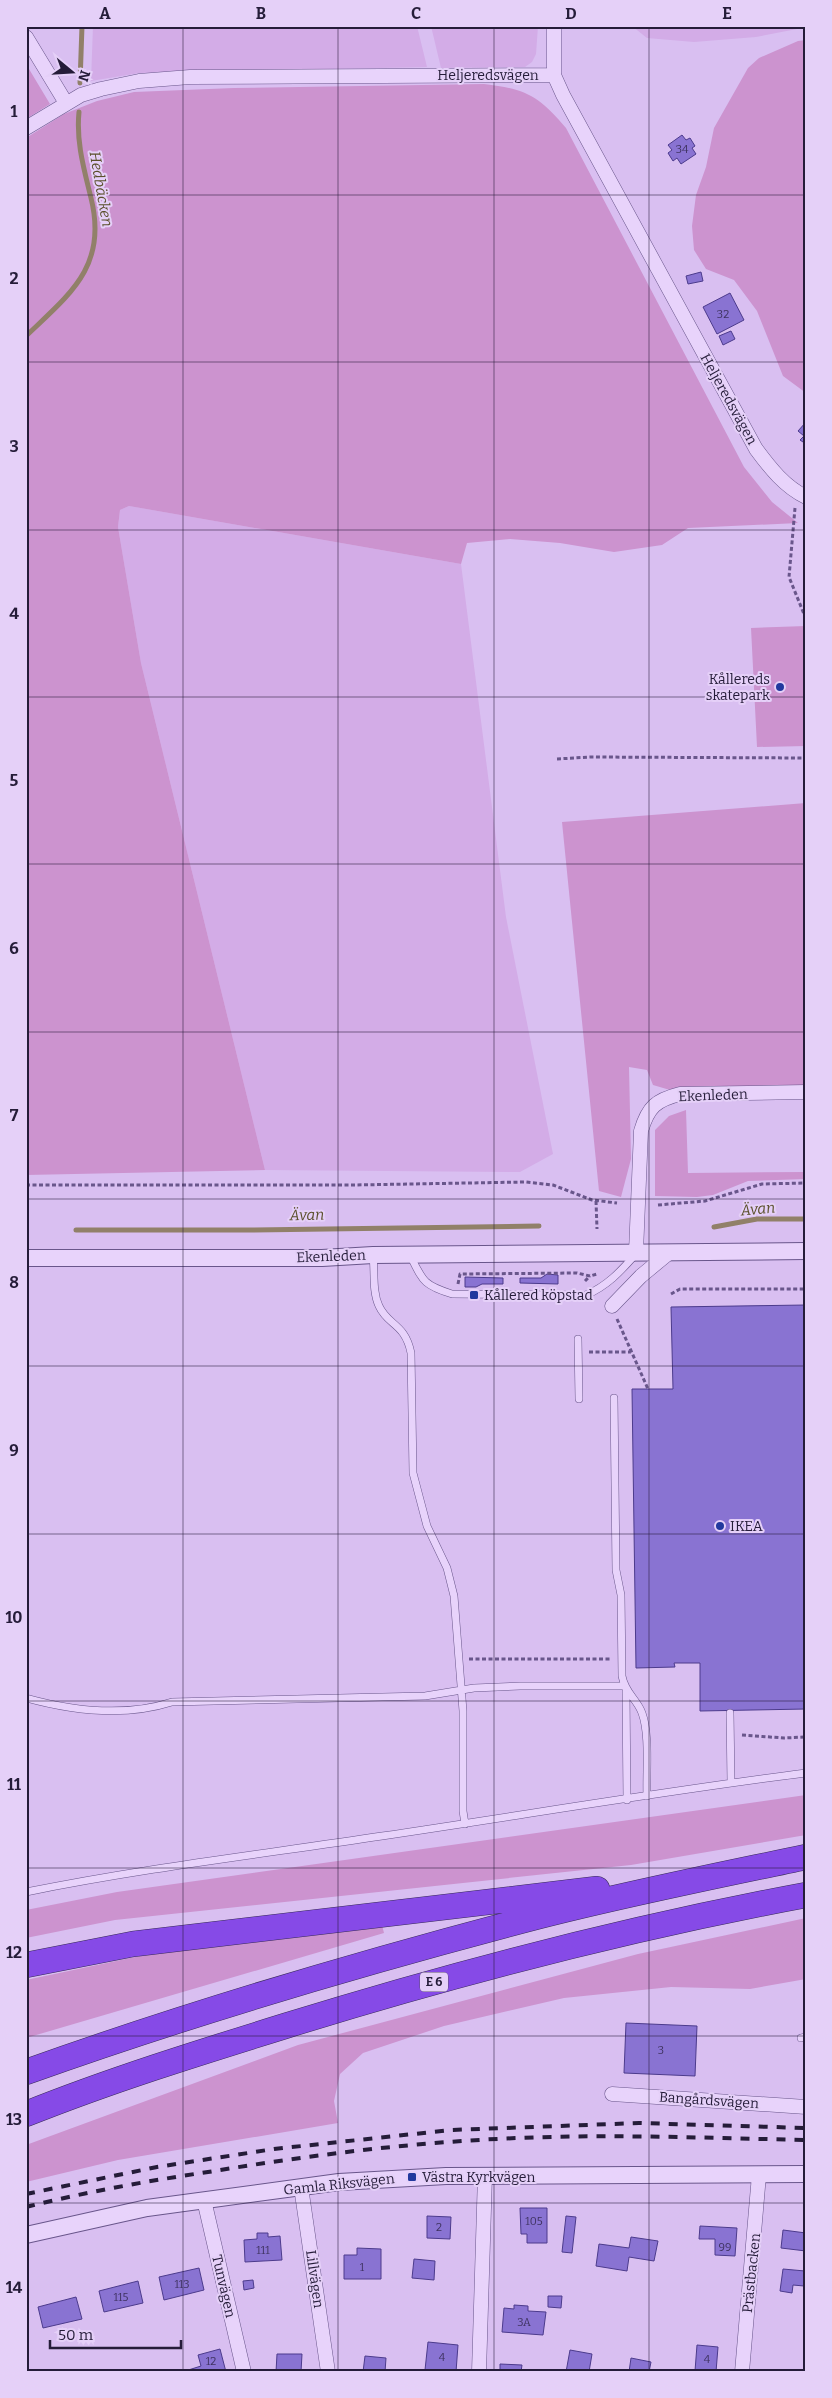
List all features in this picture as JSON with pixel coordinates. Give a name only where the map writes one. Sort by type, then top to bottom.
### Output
[{"type":"highway","points":[[26,2072],[217,2006],[373,1961],[538,1917],[806,1857]]},
{"type":"highway","points":[[27,1965],[133,1944],[360,1916],[718,1876]]},
{"type":"highway","name":"E 6","points":[[26,2114],[70,2096],[381,1996],[542,1953],[724,1910],[806,1895]]},
{"type":"street","points":[[554,26],[554,74]]},
{"type":"street","points":[[26,37],[66,103]]},
{"type":"street","name":"Heljeredsvägen","points":[[26,128],[81,95],[139,81],[182,78],[554,74],[563,95],[756,449],[771,469],[801,495]]},
{"type":"street","name":"Ekenleden","points":[[636,1252],[641,1132],[653,1105],[663,1098],[680,1094],[806,1092]]},
{"type":"street","name":"Ekenleden","points":[[26,1258],[322,1258],[373,1255],[606,1255],[636,1252],[806,1251]]},
{"type":"street","points":[[612,1306],[641,1276],[670,1252]]},
{"type":"street","name":"Bangårdsvägen","points":[[612,2094],[806,2107]]},
{"type":"street","name":"Gamla Riksvägen","points":[[26,2235],[147,2208],[376,2179],[485,2176],[806,2174]]},
{"type":"street","name":"Prästbacken","points":[[742,2372],[759,2175]]},
{"type":"street","points":[[478,2372],[485,2176]]},
{"type":"street","name":"Lillvägen","points":[[301,2187],[328,2372]]},
{"type":"street","name":"Tunvägen","points":[[204,2200],[244,2372]]},
{"type":"lane","points":[[410,1255],[422,1280],[434,1288],[452,1294],[586,1295],[602,1287],[618,1274],[636,1252]]},
{"type":"lane","points":[[373,1255],[375,1294],[380,1308],[400,1328],[408,1340],[411,1354],[413,1473],[427,1526],[447,1568],[454,1596],[461,1690],[463,1811],[465,1824]]},
{"type":"lane","points":[[578,1339],[579,1399]]},
{"type":"lane","points":[[614,1398],[616,1570],[621,1595],[627,1800]]},
{"type":"lane","points":[[26,1698],[56,1706],[138,1711],[172,1702],[425,1696],[461,1690],[520,1686],[625,1688]]},
{"type":"lane","points":[[625,1688],[642,1712],[645,1732],[646,1796]]},
{"type":"lane","points":[[730,1713],[731,1782]]},
{"type":"lane","points":[[26,1892],[157,1868],[627,1800],[731,1782],[806,1773]]},
{"type":"path","points":[[801,495],[788,577],[806,619]]},
{"type":"path","points":[[558,759],[591,757],[806,758]]},
{"type":"path","points":[[26,1185],[353,1185],[526,1182],[553,1184],[596,1201],[617,1203]]},
{"type":"path","points":[[658,1205],[705,1201],[762,1184],[806,1183]]},
{"type":"path","points":[[596,1201],[597,1229]]},
{"type":"path","points":[[461,1289],[458,1284],[460,1274],[577,1273],[590,1276],[598,1274]]},
{"type":"path","points":[[580,1285],[590,1276]]},
{"type":"path","points":[[671,1294],[680,1290],[806,1289]]},
{"type":"path","points":[[612,1306],[648,1389]]},
{"type":"path","points":[[578,1352],[631,1352]]},
{"type":"path","points":[[468,1659],[614,1659]]},
{"type":"path","points":[[730,1733],[759,1737],[806,1737]]},
{"type":"shaded area","points":[[93,26],[417,26],[427,67],[139,73],[91,81]]},
{"type":"shaded area","points":[[431,26],[538,26],[536,54],[532,62],[525,67],[441,68]]},
{"type":"shaded area","points":[[632,26],[802,26],[797,29],[756,37],[694,42],[647,38]]},
{"type":"shaded area","points":[[806,40],[806,393],[783,376],[757,311],[734,280],[706,269],[694,250],[692,226],[696,195],[706,167],[714,128],[748,68],[759,58],[798,41]]},
{"type":"shaded area","points":[[26,64],[50,104],[26,119]]},
{"type":"shaded area","points":[[484,84],[511,88],[531,96],[548,108],[566,128],[744,467],[772,502],[798,523],[688,528],[662,545],[614,552],[560,543],[510,539],[467,543],[461,564],[129,506],[120,510],[118,527],[141,663],[265,1170],[26,1175],[26,138],[64,114],[97,101],[134,92],[234,88]]},
{"type":"shaded area","points":[[129,506],[461,564],[506,917],[553,1154],[520,1172],[265,1170],[141,663],[118,527],[120,510]]},
{"type":"shaded area","name":"Kållereds skatepark","points":[[806,626],[806,746],[757,747],[751,628]]},
{"type":"shaded area","points":[[806,803],[806,1089],[670,1090],[653,1085],[647,1070],[629,1067],[631,1159],[621,1197],[599,1191],[562,822]]},
{"type":"shaded area","points":[[686,1110],[688,1173],[806,1172],[806,1179],[748,1181],[713,1195],[697,1197],[655,1196],[655,1130],[669,1116]]},
{"type":"shaded area","points":[[806,1795],[806,1835],[631,1865],[115,1920],[26,1938],[26,1910],[117,1892]]},
{"type":"shaded area","points":[[806,1918],[806,1979],[750,1989],[671,1987],[564,1998],[444,2026],[363,2053],[340,2074],[334,2101],[338,2123],[118,2160],[26,2182],[26,2145],[298,2045],[638,1954]]},
{"type":"shaded area","points":[[381,1921],[384,1933],[26,2038],[26,1980],[154,1953]]},
{"type":"building","points":[[682,135],[686,140],[690,138],[695,146],[692,148],[696,154],[681,164],[677,158],[673,161],[668,153],[672,150],[668,145]]},
{"type":"building","points":[[701,272],[703,281],[688,284],[686,276]]},
{"type":"building","points":[[730,293],[744,320],[717,334],[703,307]]},
{"type":"building","points":[[731,331],[735,339],[723,345],[719,336]]},
{"type":"building","points":[[806,422],[806,444],[800,440],[804,436],[798,431]]},
{"type":"building","points":[[547,1274],[558,1275],[558,1284],[520,1283],[520,1278],[541,1278]]},
{"type":"building","points":[[465,1277],[503,1278],[503,1284],[482,1284],[476,1287],[465,1287]]},
{"type":"building","name":"IKEA","points":[[806,1305],[806,1709],[700,1711],[700,1663],[674,1663],[675,1667],[636,1668],[632,1389],[673,1389],[671,1307]]},
{"type":"building","points":[[626,2023],[697,2026],[695,2076],[624,2073]]},
{"type":"building","points":[[520,2208],[547,2208],[547,2243],[527,2243],[527,2234],[521,2234]]},
{"type":"building","points":[[427,2216],[451,2217],[450,2239],[427,2238]]},
{"type":"building","points":[[566,2216],[576,2217],[572,2253],[562,2252]]},
{"type":"building","points":[[700,2226],[737,2228],[735,2256],[715,2255],[715,2239],[699,2239]]},
{"type":"building","points":[[783,2230],[806,2233],[806,2251],[781,2248]]},
{"type":"building","points":[[257,2233],[268,2233],[268,2237],[280,2236],[282,2260],[245,2262],[244,2240],[257,2239]]},
{"type":"building","points":[[631,2237],[658,2241],[654,2261],[629,2257],[627,2271],[596,2266],[599,2244],[629,2248]]},
{"type":"building","points":[[357,2248],[381,2249],[381,2279],[344,2279],[344,2255],[357,2255]]},
{"type":"building","points":[[414,2259],[435,2261],[434,2280],[412,2278]]},
{"type":"building","points":[[199,2268],[204,2290],[164,2300],[159,2277]]},
{"type":"building","points":[[783,2269],[805,2271],[804,2286],[793,2285],[792,2293],[780,2291]]},
{"type":"building","points":[[253,2280],[254,2288],[244,2290],[243,2281]]},
{"type":"building","points":[[138,2281],[143,2303],[104,2312],[99,2291]]},
{"type":"building","points":[[548,2296],[562,2296],[561,2308],[548,2307]]},
{"type":"building","points":[[76,2297],[82,2319],[43,2328],[38,2307]]},
{"type":"building","points":[[514,2305],[528,2306],[528,2311],[546,2312],[543,2335],[502,2332],[504,2308],[514,2309]]},
{"type":"building","points":[[428,2342],[458,2345],[456,2372],[418,2372],[419,2370],[425,2370]]},
{"type":"building","points":[[697,2345],[718,2347],[716,2372],[695,2371]]},
{"type":"building","points":[[220,2349],[226,2372],[182,2372],[201,2366],[198,2355]]},
{"type":"building","points":[[570,2350],[592,2354],[589,2372],[566,2372]]},
{"type":"building","points":[[277,2354],[302,2354],[301,2372],[276,2372]]},
{"type":"building","points":[[365,2356],[386,2358],[385,2372],[363,2372]]},
{"type":"building","points":[[631,2358],[651,2362],[649,2372],[629,2372]]},
{"type":"building","points":[[500,2364],[522,2365],[521,2372],[500,2372]]},
{"type":"waterway","name":"Hedbäcken","points":[[80,83],[82,26]]},
{"type":"waterway","name":"Hedbäcken","points":[[26,336],[70,292],[90,260],[94,242],[95,222],[83,166],[78,123],[79,112]]},
{"type":"waterway","name":"Ävan","points":[[714,1227],[757,1219],[806,1219]]},
{"type":"waterway","name":"Ävan","points":[[76,1230],[539,1226]]},
{"type":"railway","points":[[26,2194],[157,2167],[274,2149],[451,2130],[639,2123],[806,2128]]},
{"type":"railway","points":[[26,2207],[71,2196],[162,2179],[324,2155],[440,2143],[590,2136],[806,2140]]},
{"type":"place","name":"Kållereds skatepark","points":[[780,687]]},
{"type":"place","name":"Kållered köpstad","points":[[474,1295]]},
{"type":"place","name":"IKEA","points":[[720,1526]]},
{"type":"place","name":"Västra Kyrkvägen","points":[[412,2177]]}]
